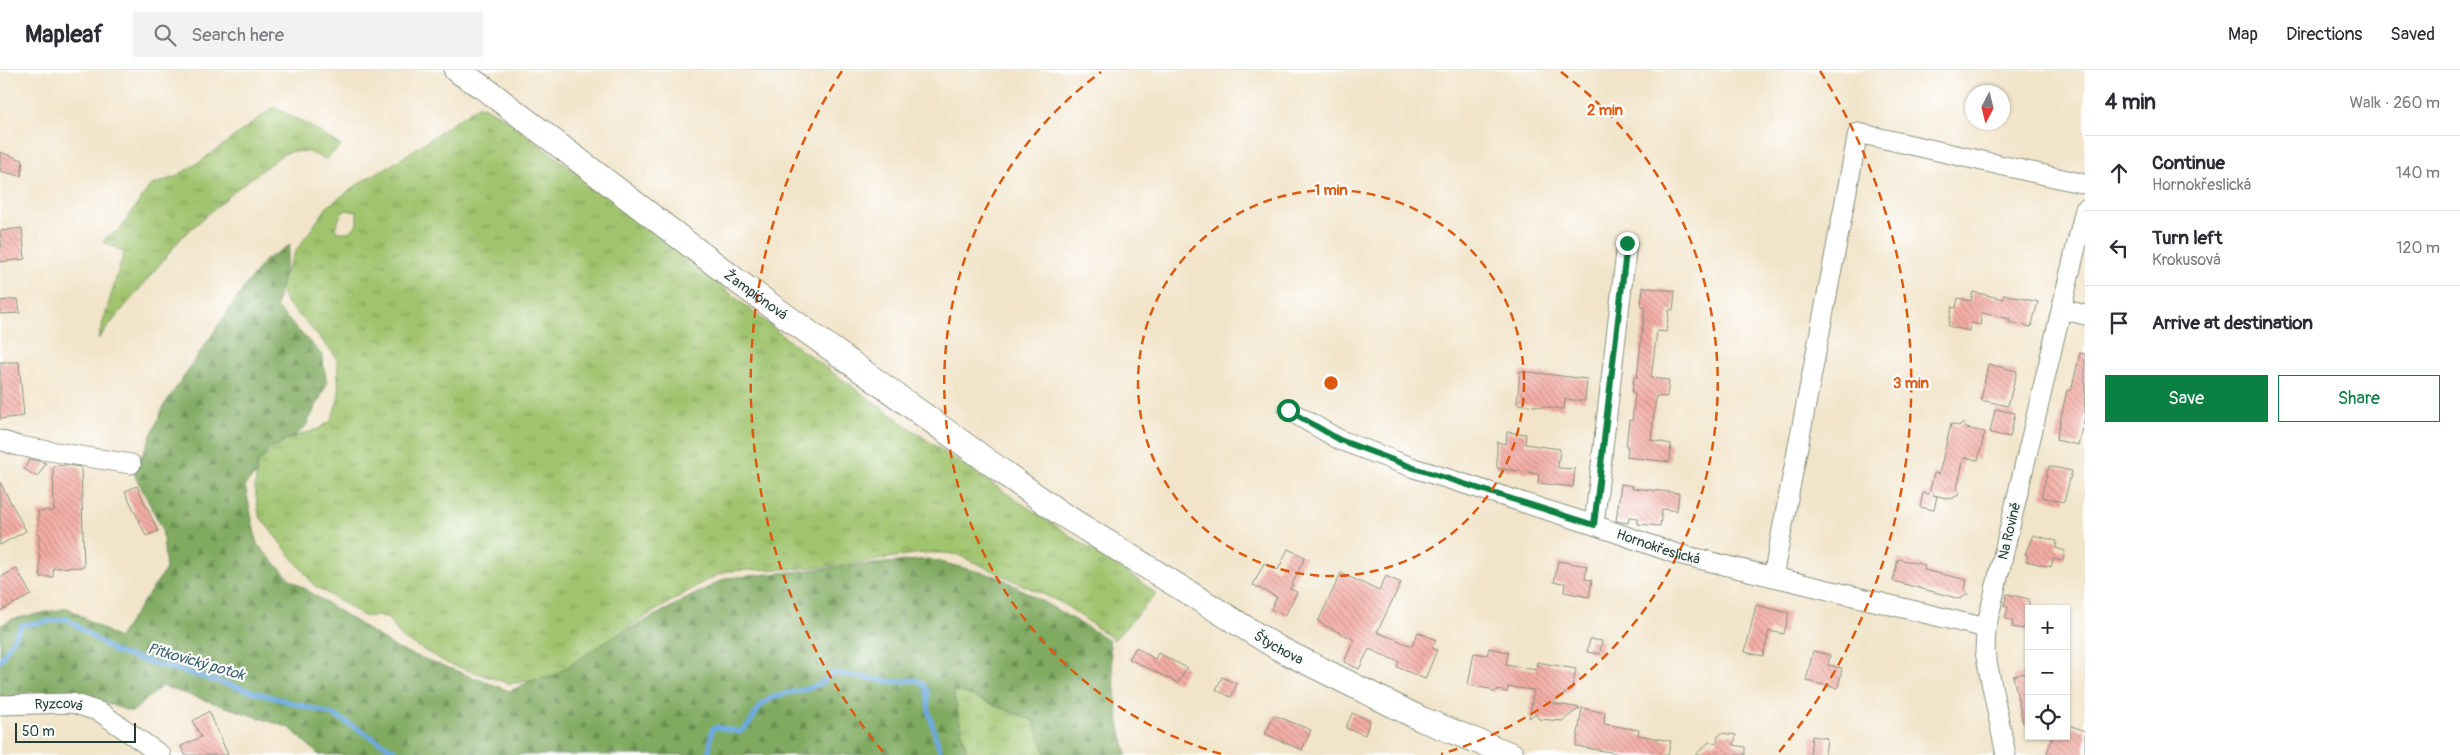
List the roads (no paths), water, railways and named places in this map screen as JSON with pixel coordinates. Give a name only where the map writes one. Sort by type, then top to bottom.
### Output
[{"type":"street","name":"Žampiónová","points":[[456,70],[484,88],[752,292],[1060,513]]},
{"type":"street","points":[[1773,577],[1858,133],[2085,184]]},
{"type":"street","name":"Na Rovině","points":[[2006,755],[1985,652],[1986,628],[2085,209]]},
{"type":"street","points":[[1594,525],[1627,243]]},
{"type":"street","points":[[2062,309],[2085,315]]},
{"type":"street","name":"Hornokřeslická","points":[[1288,410],[1340,440],[1674,553],[1986,628]]},
{"type":"street","points":[[0,440],[18,446],[131,464]]},
{"type":"street","name":"Štychova","points":[[1060,513],[1278,648],[1421,719],[1512,755]]},
{"type":"street","name":"Ryzcová","points":[[0,705],[72,703],[100,712],[161,755]]},
{"type":"waterway","name":"Pitkovický potok","points":[[0,661],[22,625],[67,619],[115,652],[334,715],[402,755]]},
{"type":"waterway","name":"Pitkovický potok","points":[[706,755],[709,752],[712,729],[717,727],[739,732],[748,725],[761,706],[770,699],[815,686],[834,673],[894,682],[917,680],[924,685],[927,690],[929,713],[941,755]]}]
